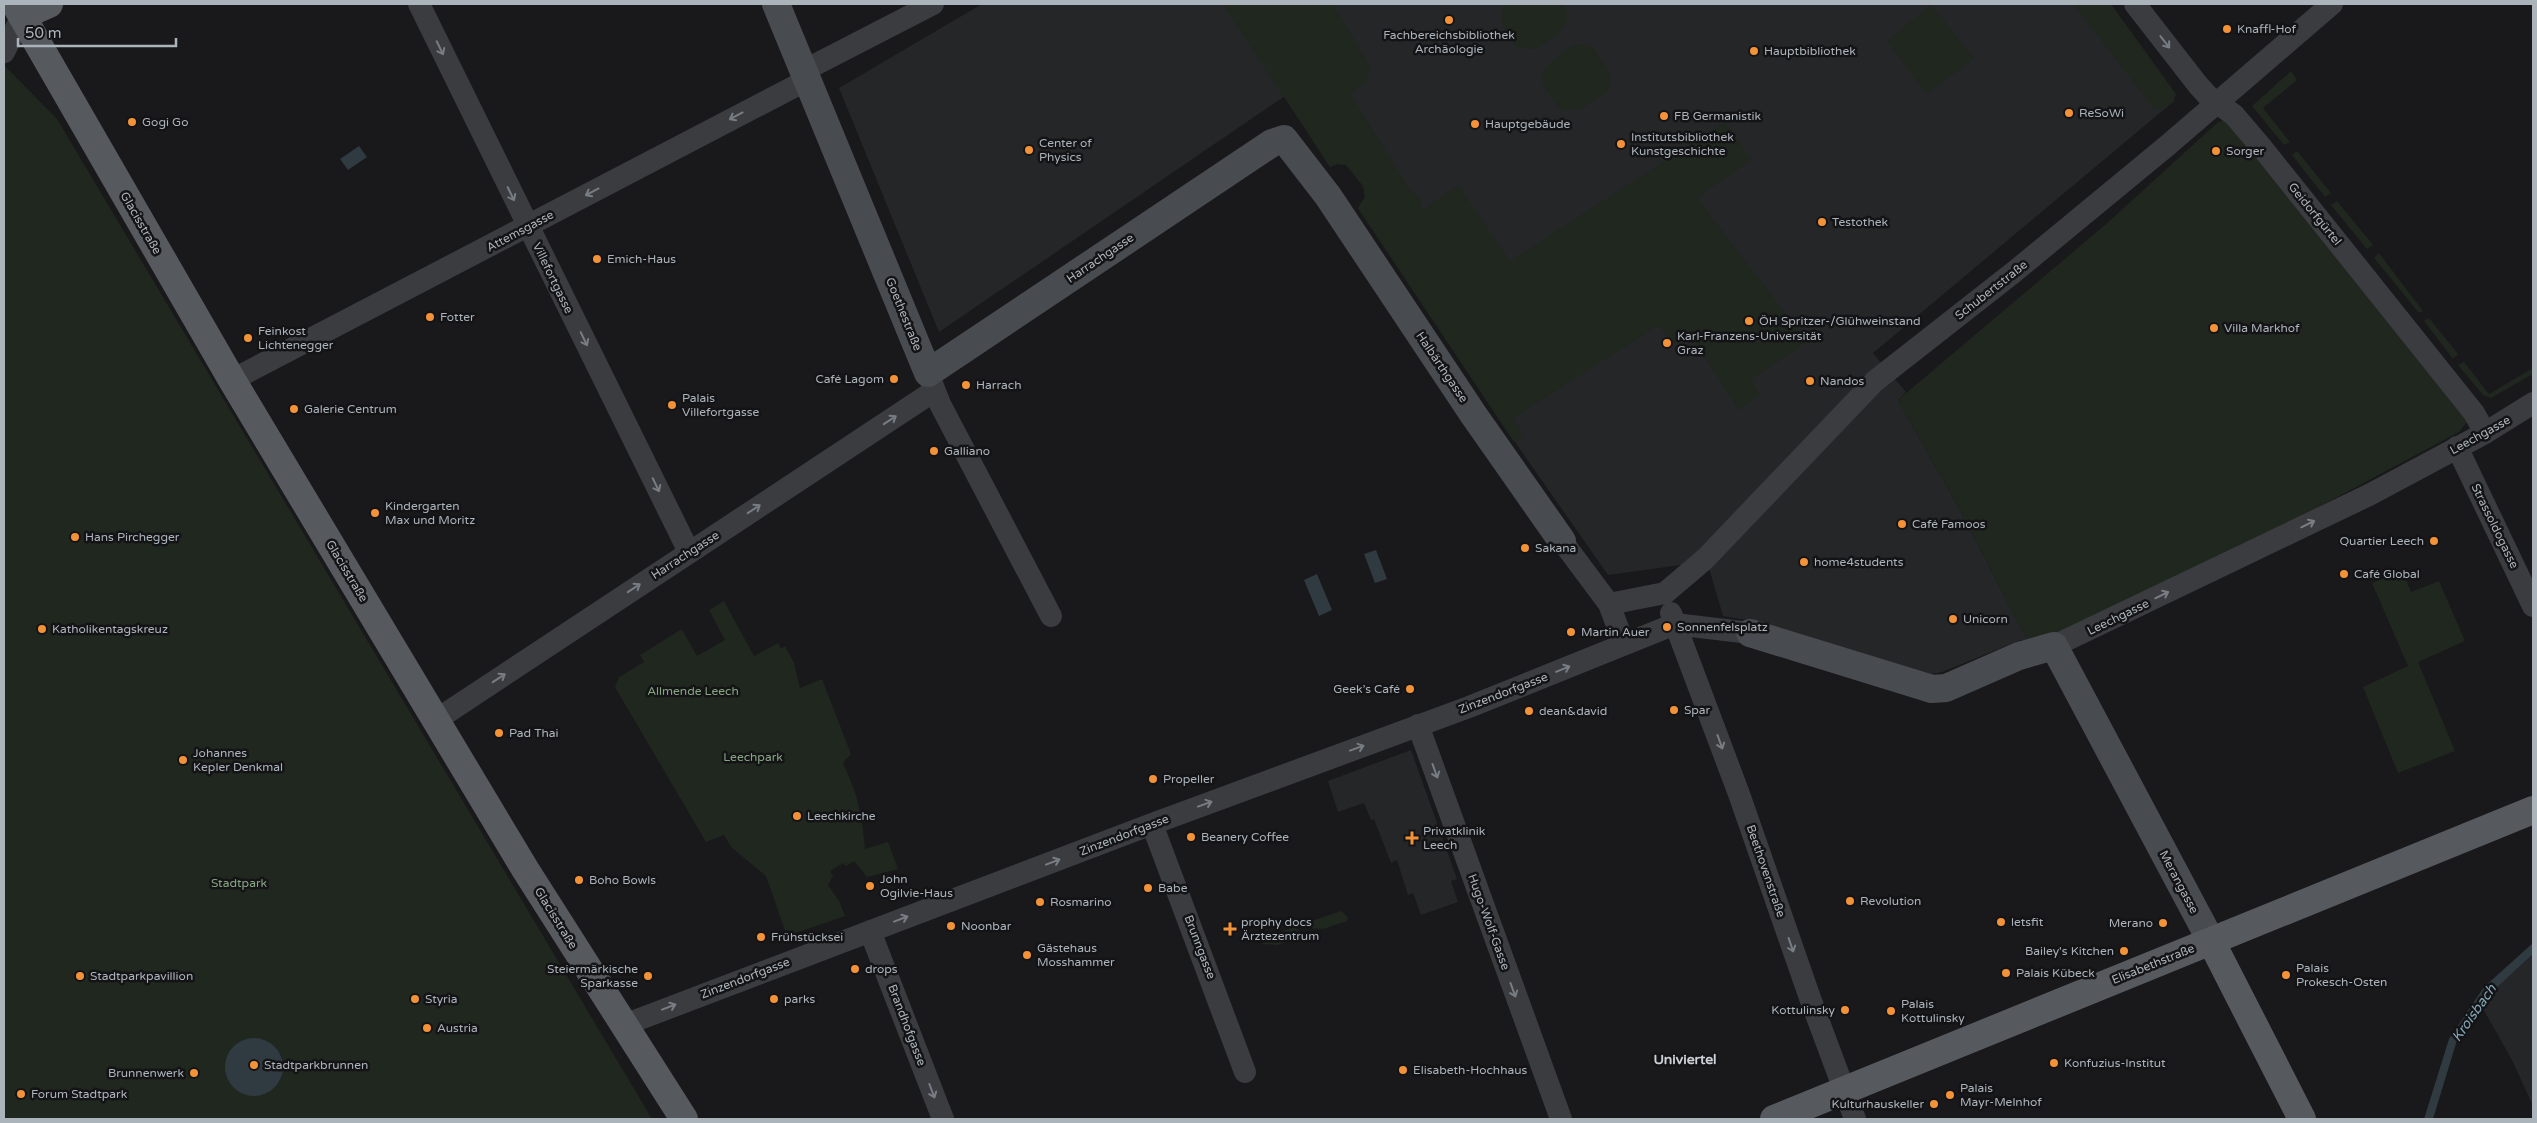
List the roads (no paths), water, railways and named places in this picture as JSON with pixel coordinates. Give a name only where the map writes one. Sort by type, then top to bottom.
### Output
[{"type":"main road","points":[[13,11],[49,4]]},
{"type":"main road","name":"Glacisstraße","points":[[13,11],[547,905],[684,1119]]},
{"type":"main road","name":"Elisabethstraße","points":[[1774,1119],[2533,810]]},
{"type":"main road","name":"Merangasse","points":[[2211,941],[2302,1119]]},
{"type":"street","name":"Villefortgasse","points":[[419,4],[689,552]]},
{"type":"street","name":"Goethestraße","points":[[776,4],[931,382],[1051,616]]},
{"type":"street","name":"Attemsgasse","points":[[232,380],[528,226],[933,4]]},
{"type":"street","name":"Geidorfgürtel","points":[[2135,4],[2198,85],[2216,102],[2234,115],[2263,149],[2474,413],[2485,434]]},
{"type":"street","name":"Schubertstraße","points":[[1665,592],[1705,559],[1875,381],[2014,272],[2168,145],[2332,4]]},
{"type":"street","points":[[4,52],[13,11]]},
{"type":"street","name":"Halbärthgasse","points":[[1272,143],[1284,139],[1328,196],[1473,414],[1562,541],[1609,604]]},
{"type":"street","name":"Harrachgasse","points":[[436,720],[689,552],[1272,143]]},
{"type":"street","name":"Leechgasse","points":[[1675,624],[1750,633],[1932,690],[1946,688],[2020,656],[2054,646],[2369,495],[2485,434],[2533,403]]},
{"type":"street","name":"Strassoldogasse","points":[[2458,447],[2533,606]]},
{"type":"street","points":[[1665,592],[1675,624],[1624,644],[1609,604],[1665,592]]},
{"type":"street","name":"Beethovenstraße","points":[[1675,624],[1740,794],[1810,998],[1855,1119]]},
{"type":"street","name":"Zinzendorfgasse","points":[[624,1025],[1418,725],[1624,644]]},
{"type":"street","name":"Merangasse","points":[[2054,646],[2211,941]]},
{"type":"street","name":"Hugo-Wolf-Gasse","points":[[1418,725],[1561,1119]]},
{"type":"street","name":"Brunngasse","points":[[1152,824],[1246,1072]]},
{"type":"street","name":"Brandhofgasse","points":[[870,931],[942,1119]]},
{"type":"water","points":[[359,146],[367,157],[348,170],[340,159]]},
{"type":"water","points":[[1376,550],[1387,579],[1375,583],[1364,554]]},
{"type":"water","points":[[1317,574],[1332,610],[1319,616],[1304,580]]},
{"type":"water","name":"Kroisbach","points":[[2533,943],[2533,954],[2491,993],[2457,1040],[2433,1119],[2424,1119],[2449,1039],[2484,987]]},
{"type":"water","name":"Stadtparkbrunnen","points":[[254,1038],[270,1043],[278,1051],[283,1067],[278,1083],[270,1091],[254,1096],[238,1091],[230,1083],[225,1067],[230,1051],[238,1043]]},
{"type":"place","name":"Fachbereichsbibliothek Archäologie","points":[[1449,20]]},
{"type":"place","name":"Knaffl-Hof","points":[[2227,29]]},
{"type":"place","name":"Hauptbibliothek","points":[[1754,51]]},
{"type":"place","name":"ReSoWi","points":[[2069,113]]},
{"type":"place","name":"FB Germanistik","points":[[1664,116]]},
{"type":"place","name":"Gogi Go","points":[[132,122]]},
{"type":"place","name":"Hauptgebäude","points":[[1475,124]]},
{"type":"place","name":"Institutsbibliothek Kunstgeschichte","points":[[1621,144]]},
{"type":"place","name":"Center of Physics","points":[[1029,150]]},
{"type":"place","name":"Sorger","points":[[2216,151]]},
{"type":"place","name":"Testothek","points":[[1822,222]]},
{"type":"place","name":"Emich-Haus","points":[[597,259]]},
{"type":"place","name":"Fotter","points":[[430,317]]},
{"type":"place","name":"ÖH Spritzer-/Glühweinstand","points":[[1749,321]]},
{"type":"place","name":"Villa Markhof","points":[[2214,328]]},
{"type":"place","name":"Feinkost Lichtenegger","points":[[248,338]]},
{"type":"place","name":"Karl-Franzens-Universität Graz","points":[[1667,343]]},
{"type":"place","name":"Café Lagom","points":[[894,379]]},
{"type":"place","name":"Nandos","points":[[1810,381]]},
{"type":"place","name":"Harrach","points":[[966,385]]},
{"type":"place","name":"Palais Villefortgasse","points":[[672,405]]},
{"type":"place","name":"Galerie Centrum","points":[[294,409]]},
{"type":"place","name":"Galliano","points":[[934,451]]},
{"type":"place","name":"Kindergarten Max und Moritz","points":[[375,513]]},
{"type":"place","name":"Café Famoos","points":[[1902,524]]},
{"type":"place","name":"Hans Pirchegger","points":[[75,537]]},
{"type":"place","name":"Quartier Leech","points":[[2434,541]]},
{"type":"place","name":"Sakana","points":[[1525,548]]},
{"type":"place","name":"home4students","points":[[1804,562]]},
{"type":"place","name":"Café Global","points":[[2344,574]]},
{"type":"place","name":"Unicorn","points":[[1953,619]]},
{"type":"place","name":"Sonnenfelsplatz","points":[[1667,627]]},
{"type":"place","name":"Katholikentagskreuz","points":[[42,629]]},
{"type":"place","name":"Martin Auer","points":[[1571,632]]},
{"type":"place","name":"Geek’s Café","points":[[1410,689]]},
{"type":"place","name":"Spar","points":[[1674,710]]},
{"type":"place","name":"dean&david","points":[[1529,711]]},
{"type":"place","name":"Pad Thai","points":[[499,733]]},
{"type":"place","name":"Johannes Kepler Denkmal","points":[[183,760]]},
{"type":"place","name":"Propeller","points":[[1153,779]]},
{"type":"place","name":"Leechkirche","points":[[797,816]]},
{"type":"place","name":"Beanery Coffee","points":[[1191,837]]},
{"type":"place","name":"Privatklinik Leech","points":[[1412,838]]},
{"type":"place","name":"Boho Bowls","points":[[579,880]]},
{"type":"place","name":"John Ogilvie-Haus","points":[[870,886]]},
{"type":"place","name":"Babe","points":[[1148,888]]},
{"type":"place","name":"Revolution","points":[[1850,901]]},
{"type":"place","name":"Rosmarino","points":[[1040,902]]},
{"type":"place","name":"letsfit","points":[[2001,922]]},
{"type":"place","name":"Merano","points":[[2163,923]]},
{"type":"place","name":"Noonbar","points":[[951,926]]},
{"type":"place","name":"prophy docs Ärztezentrum","points":[[1230,929]]},
{"type":"place","name":"Frühstücksei","points":[[761,937]]},
{"type":"place","name":"Bailey's Kitchen","points":[[2124,951]]},
{"type":"place","name":"Gästehaus Mosshammer","points":[[1027,955]]},
{"type":"place","name":"drops","points":[[855,969]]},
{"type":"place","name":"Palais Kübeck","points":[[2006,973]]},
{"type":"place","name":"Palais Prokesch-Osten","points":[[2286,975]]},
{"type":"place","name":"Stadtparkpavillion","points":[[80,976]]},
{"type":"place","name":"Steiermärkische Sparkasse","points":[[648,976]]},
{"type":"place","name":"Styria","points":[[415,999]]},
{"type":"place","name":"parks","points":[[774,999]]},
{"type":"place","name":"Kottulinsky","points":[[1845,1010]]},
{"type":"place","name":"Palais Kottulinsky","points":[[1891,1011]]},
{"type":"place","name":"Austria","points":[[427,1028]]},
{"type":"place","name":"Konfuzius-Institut","points":[[2054,1063]]},
{"type":"place","name":"Stadtparkbrunnen","points":[[254,1065]]},
{"type":"place","name":"Elisabeth-Hochhaus","points":[[1403,1070]]},
{"type":"place","name":"Brunnenwerk","points":[[194,1073]]},
{"type":"place","name":"Forum Stadtpark","points":[[21,1094]]},
{"type":"place","name":"Palais Mayr-Melnhof","points":[[1950,1095]]},
{"type":"place","name":"Kulturhauskeller","points":[[1934,1104]]},
{"type":"district","name":"Univiertel","points":[[1685,1059]]},
{"type":"park label","name":"Allmende Leech","points":[[693,691]]},
{"type":"park label","name":"Leechpark","points":[[753,757]]},
{"type":"park label","name":"Stadtpark","points":[[239,883]]}]
